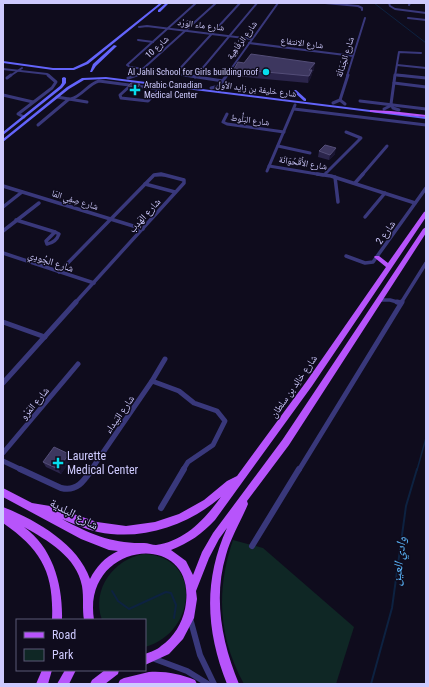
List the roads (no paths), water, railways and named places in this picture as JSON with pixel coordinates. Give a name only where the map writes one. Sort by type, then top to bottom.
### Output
[{"type":"main road","points":[[3,134],[61,87],[64,83],[65,72],[86,63],[162,3]]},
{"type":"main road","points":[[3,141],[71,86],[91,75],[91,71],[95,63],[167,3]]},
{"type":"main road","points":[[3,64],[53,69],[73,69]]},
{"type":"main road","points":[[3,64],[64,77]]},
{"type":"main road","name":"شارع خليفة بن زايد الأول","points":[[73,69],[85,69],[101,75],[220,88],[390,114],[426,116]]},
{"type":"main road","name":"شارع خليفة بن زايد الأول","points":[[64,77],[83,79],[102,78],[161,87],[291,101],[345,104],[407,111],[426,116]]},
{"type":"main road","points":[[295,91],[303,101]]},
{"type":"main road","points":[[372,111],[426,116]]},
{"type":"main road","name":"شارع خالِد بن سلطان","points":[[157,549],[176,543],[200,529],[212,517],[310,384],[426,213]]},
{"type":"main road","points":[[192,589],[200,566],[210,545],[286,442],[426,229]]},
{"type":"main road","points":[[377,257],[389,267]]},
{"type":"main road","points":[[33,507],[55,511],[98,527],[123,530],[148,528],[170,523],[190,514],[208,503],[229,484],[242,477]]},
{"type":"main road","points":[[233,684],[224,662],[217,633],[215,592],[222,554],[231,531],[252,488]]},
{"type":"main road","name":"شارع البلدية","points":[[3,492],[92,540],[118,546],[157,549]]},
{"type":"main road","points":[[3,511],[41,532],[71,555],[83,573],[89,597]]},
{"type":"main road","points":[[3,518],[32,539],[45,558],[52,574],[57,594],[57,619]]},
{"type":"main road","points":[[88,619],[89,597],[94,582],[103,568],[118,555],[137,548]]},
{"type":"main road","points":[[148,659],[172,646],[183,633],[190,617],[193,598],[192,589],[180,563],[166,552],[157,549]]},
{"type":"main road","points":[[42,684],[47,671]]},
{"type":"main road","points":[[63,684],[70,671]]},
{"type":"main road","points":[[96,684],[113,671]]},
{"type":"main road","points":[[124,684],[143,678],[154,677],[176,678],[191,684]]},
{"type":"street","points":[[196,3],[127,65],[143,69],[223,81]]},
{"type":"street","name":"شارع 10","points":[[137,78],[143,69],[184,30],[193,25],[216,3]]},
{"type":"street","points":[[175,74],[240,3]]},
{"type":"street","points":[[195,77],[258,3]]},
{"type":"street","name":"شارع الرَفَاهِية","points":[[220,88],[223,81],[278,3]]},
{"type":"street","points":[[325,3],[361,7],[363,8],[362,10]]},
{"type":"street","points":[[389,3],[391,7],[396,9],[426,13]]},
{"type":"street","name":"شارع الجَدَالَة","points":[[340,100],[352,56],[365,18]]},
{"type":"street","points":[[408,18],[426,20]]},
{"type":"street","name":"شارع ماء الوَرْد","points":[[143,24],[147,26]]},
{"type":"street","name":"شارع ماء الوَرْد","points":[[139,27],[147,26],[252,39]]},
{"type":"street","points":[[138,40],[153,42]]},
{"type":"street","name":"شارع الانتفاع","points":[[249,43],[352,56]]},
{"type":"street","points":[[384,109],[391,105],[399,52],[421,53]]},
{"type":"street","points":[[397,65],[426,68]]},
{"type":"street","points":[[8,78],[22,68]]},
{"type":"street","points":[[3,69],[47,74],[56,82],[52,88],[18,114],[24,116]]},
{"type":"street","points":[[395,75],[426,78]]},
{"type":"street","points":[[38,125],[70,99],[80,96],[97,81],[161,87]]},
{"type":"street","points":[[394,83],[426,87]]},
{"type":"street","points":[[131,85],[120,97],[146,101],[150,100],[161,87]]},
{"type":"street","points":[[3,95],[33,102]]},
{"type":"street","points":[[57,97],[87,102]]},
{"type":"street","points":[[333,103],[340,100],[345,104]]},
{"type":"street","points":[[291,101],[294,107]]},
{"type":"street","points":[[294,107],[303,101]]},
{"type":"street","points":[[360,101],[426,109]]},
{"type":"street","points":[[391,105],[394,109],[399,110]]},
{"type":"street","points":[[294,107],[426,125]]},
{"type":"street","name":"شارع الأُقْحُوَانَة","points":[[267,171],[294,107]]},
{"type":"street","name":"شارع البَلُّوط","points":[[226,114],[223,122],[227,124],[284,132]]},
{"type":"street","points":[[326,174],[361,138],[346,132]]},
{"type":"street","name":"شارع الأُقْحُوَانَة","points":[[278,146],[310,153]]},
{"type":"street","points":[[355,183],[387,146]]},
{"type":"street","name":"شارع الأُقْحُوَانَة","points":[[269,166],[326,174],[415,204]]},
{"type":"street","name":"شارع الهَدِب","points":[[3,384],[184,183],[182,179],[158,174],[154,175],[59,272]]},
{"type":"street","name":"شارع الأُقْحُوَانَة","points":[[335,177],[338,202]]},
{"type":"street","points":[[145,184],[176,192]]},
{"type":"street","name":"شارع صِفِي المَا","points":[[3,186],[143,229]]},
{"type":"street","name":"شارع 2","points":[[346,256],[368,263],[373,262],[426,188]]},
{"type":"street","points":[[3,207],[22,192]]},
{"type":"street","points":[[365,217],[385,193]]},
{"type":"street","points":[[3,231],[39,203]]},
{"type":"street","points":[[16,220],[55,232]]},
{"type":"street","name":"شارع الجُودِي","points":[[3,253],[94,284]]},
{"type":"street","points":[[252,546],[399,302],[426,263]]},
{"type":"street","points":[[385,292],[399,302]]},
{"type":"street","points":[[380,300],[399,302]]},
{"type":"street","points":[[4,323],[45,337]]},
{"type":"street","name":"شارع البَيداء","points":[[3,461],[60,488],[68,490],[77,487],[83,482],[152,381],[165,359]]},
{"type":"street","name":"شارع المَرْو","points":[[3,453],[78,364]]},
{"type":"street","points":[[152,381],[179,391],[194,402],[217,411],[225,421],[213,445],[188,462],[161,508]]},
{"type":"street","points":[[190,617],[200,655],[214,684]]},
{"type":"street","points":[[148,659],[182,668],[208,684]]},
{"type":"waterway","name":"وادي العين","points":[[374,3],[426,43]]},
{"type":"waterway","name":"وادي العين","points":[[417,470],[426,438]]},
{"type":"waterway","name":"وادي العين","points":[[371,684],[392,608],[406,506],[417,469]]},
{"type":"waterway","points":[[112,591],[118,601],[129,609],[166,592],[171,593],[176,605],[174,618]]},
{"type":"place","name":"Al Jahli School for Girls building roof","points":[[266,72]]},
{"type":"place","name":"Arabic Canadian Medical Center","points":[[135,90]]},
{"type":"place","name":"Laurette Medical Center","points":[[58,463]]}]
